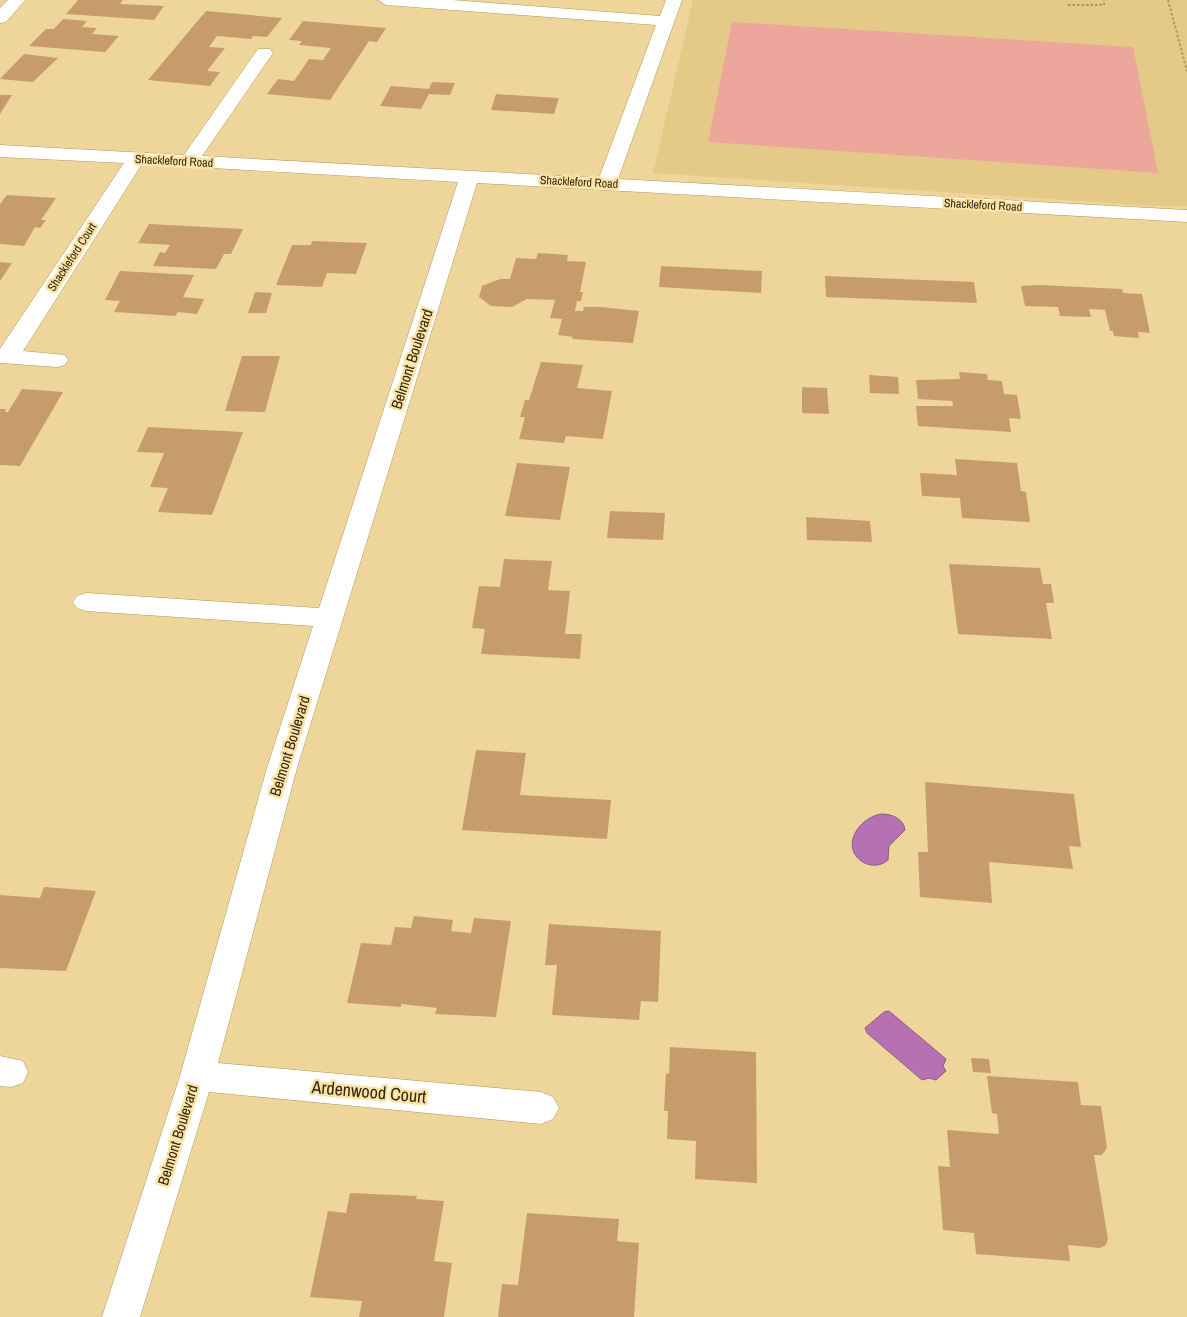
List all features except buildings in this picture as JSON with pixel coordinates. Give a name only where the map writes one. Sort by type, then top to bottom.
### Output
[{"type":"street","points":[[0,18],[17,0]]},
{"type":"street","points":[[386,0],[544,6],[666,21]]},
{"type":"street","points":[[606,184],[674,0]]},
{"type":"street","points":[[189,162],[264,53]]},
{"type":"street","name":"Shackleford Road","points":[[0,151],[1187,216]]},
{"type":"street","name":"Shackleford Court","points":[[4,356],[136,159]]},
{"type":"street","name":"Belmont Boulevard","points":[[121,1317],[196,1076],[282,768],[469,177]]},
{"type":"street","name":"Shackleford Road","points":[[1158,215],[1187,224]]},
{"type":"street","points":[[4,356],[57,360]]},
{"type":"street","points":[[86,602],[330,618]]},
{"type":"street","name":"Ardenwood Court","points":[[196,1076],[541,1108]]},
{"type":"path","points":[[1068,5],[1104,5],[1104,0]]},
{"type":"path","points":[[1168,0],[1187,71]]},
{"type":"shaded area","points":[[693,0],[1187,0],[1187,206],[1154,206],[653,173]]},
{"type":"shaded area","points":[[732,22],[1133,47],[1158,173],[708,142]]},
{"type":"shaded area","points":[[882,814],[890,815],[900,820],[905,830],[889,846],[888,860],[879,865],[868,864],[855,855],[852,844],[853,837],[865,821]]},
{"type":"shaded area","points":[[889,1011],[946,1059],[943,1066],[946,1071],[936,1080],[929,1078],[922,1080],[867,1033],[865,1028],[884,1012]]}]
